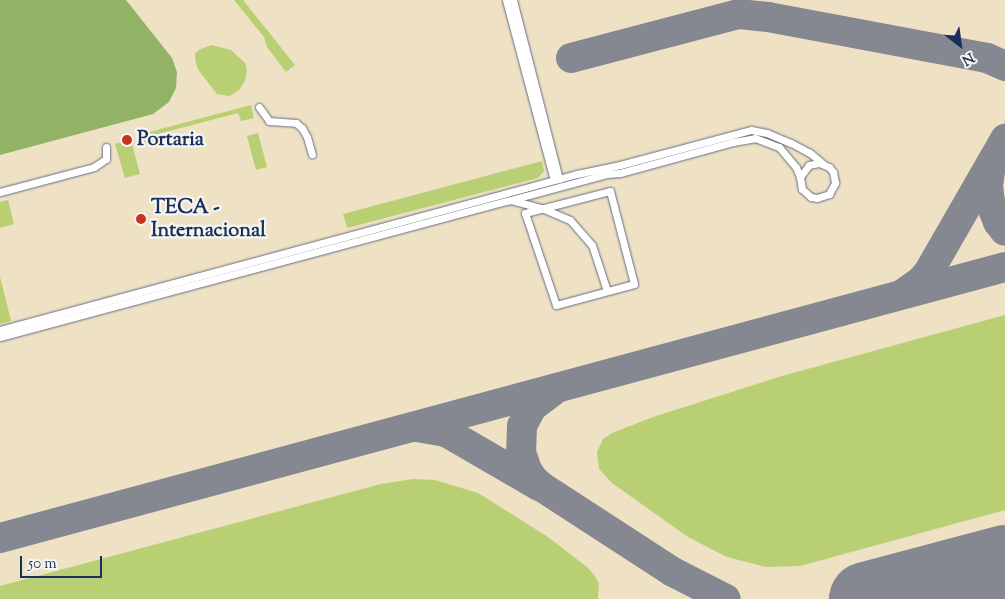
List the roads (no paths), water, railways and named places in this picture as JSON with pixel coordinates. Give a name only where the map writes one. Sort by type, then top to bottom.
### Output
[{"type":"lane","points":[[506,0],[557,180]]},
{"type":"lane","points":[[513,0],[557,180]]},
{"type":"lane","points":[[259,107],[269,121],[296,124],[302,128],[312,154]]},
{"type":"lane","points":[[0,330],[557,180],[751,130],[768,133],[810,153],[829,167],[835,177],[835,184],[829,194],[817,198],[806,194],[802,189],[800,177],[792,162],[779,147],[755,138],[510,200],[0,337]]},
{"type":"lane","points":[[0,192],[94,167],[106,159],[106,147]]},
{"type":"lane","points":[[800,177],[809,165],[824,164]]},
{"type":"lane","points":[[610,191],[634,284],[556,305],[525,213],[544,208],[610,191]]},
{"type":"lane","points":[[510,200],[544,208],[570,220],[592,245],[607,291]]},
{"type":"place","name":"Portaria","points":[[127,140]]},
{"type":"place","name":"TECA - Internacional","points":[[141,219]]}]
